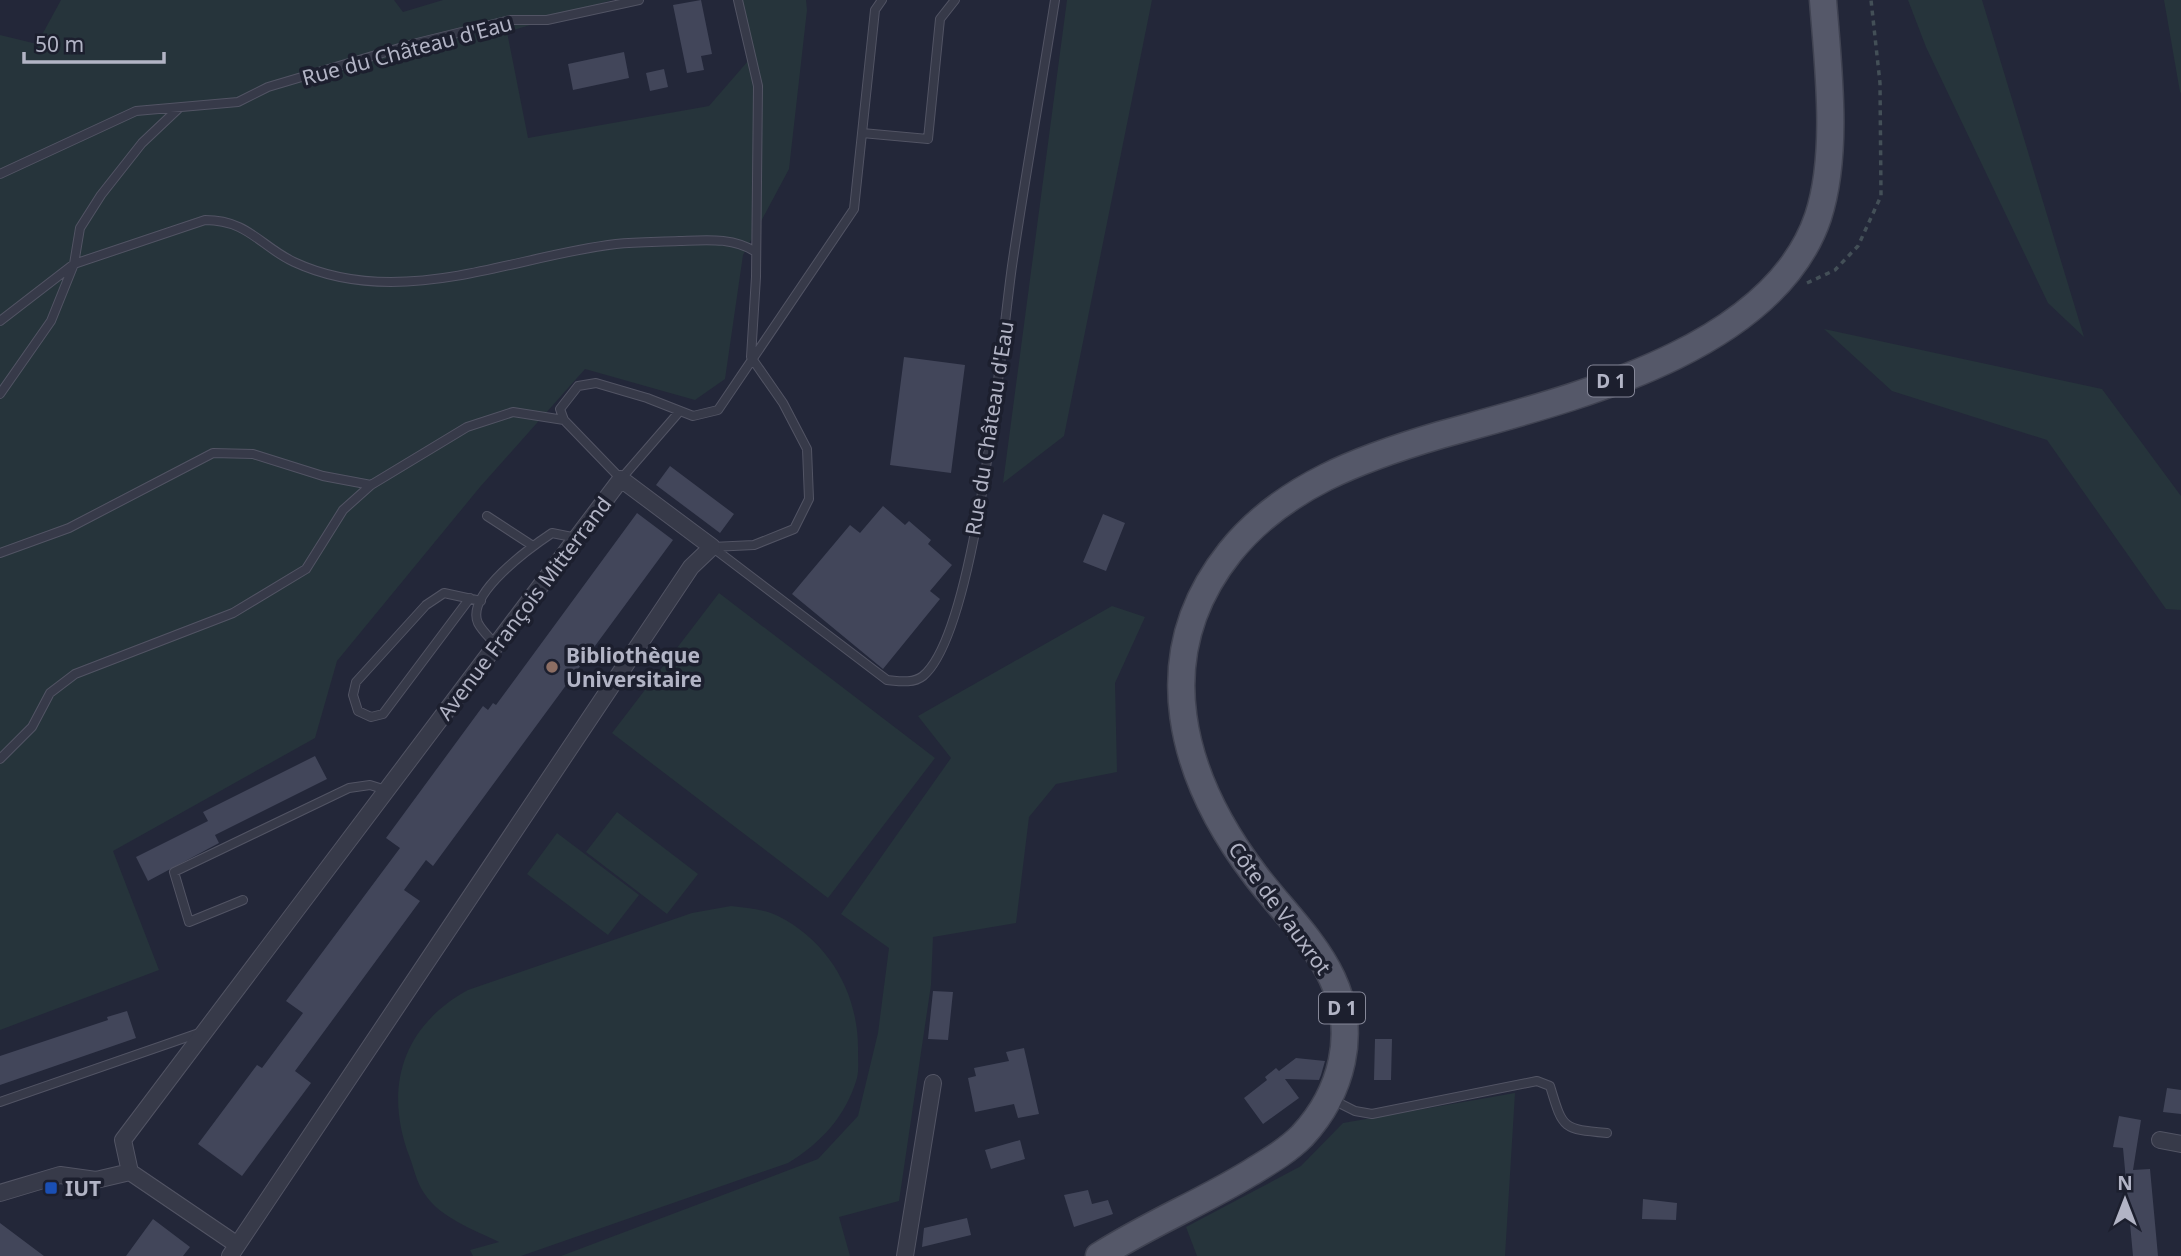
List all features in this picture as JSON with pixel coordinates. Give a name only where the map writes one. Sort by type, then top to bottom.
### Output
[{"type":"main road","name":"D 1","points":[[1778,286],[1809,238],[1825,188],[1828,85],[1823,0]]},
{"type":"main road","name":"Côte de Vauxrot","points":[[1099,1256],[1270,1161],[1298,1140],[1330,1098],[1341,1066],[1345,1030],[1342,1009],[1332,978],[1323,961],[1258,879],[1217,821],[1189,750],[1182,710],[1185,641],[1195,609],[1212,577],[1240,540],[1286,500],[1343,467],[1396,448],[1556,402],[1642,369],[1736,322],[1778,286]]},
{"type":"street","name":"Avenue François Mitterrand","points":[[130,1172],[123,1140],[621,479],[712,547]]},
{"type":"street","points":[[0,1193],[60,1175],[96,1180],[130,1172],[233,1250],[691,567],[712,547]]},
{"type":"street","points":[[905,1256],[933,1083]]},
{"type":"street","points":[[2160,1140],[2181,1144]]},
{"type":"lane","name":"Rue du Château d'Eau","points":[[0,174],[136,111],[238,102],[268,87],[413,44],[510,20],[547,20],[639,0]]},
{"type":"lane","points":[[712,547],[754,544],[794,530],[809,499],[807,449],[783,403],[751,358],[756,252],[758,86],[738,0]]},
{"type":"lane","points":[[680,411],[621,479],[564,420],[559,408],[578,386],[596,383],[680,411],[693,416],[718,410],[854,209],[875,10],[882,0]]},
{"type":"lane","points":[[862,134],[928,139],[940,19],[955,0]]},
{"type":"lane","name":"Rue du Château d'Eau","points":[[712,547],[887,680],[904,682],[922,677],[937,657],[950,628],[962,585],[983,490],[1012,264],[1055,0]]},
{"type":"lane","points":[[0,394],[51,321],[74,264],[80,228],[101,195],[142,144],[178,109]]},
{"type":"lane","points":[[0,321],[74,264],[205,220],[226,220],[262,239],[292,261],[331,276],[391,282],[461,276],[616,244],[713,240],[744,244],[756,252]]},
{"type":"lane","points":[[0,759],[32,727],[50,693],[75,674],[233,613],[306,569],[343,510],[371,485],[479,424],[513,412],[564,420]]},
{"type":"lane","points":[[0,553],[69,528],[214,453],[254,454],[323,476],[371,485]]},
{"type":"lane","points":[[487,516],[533,546]]},
{"type":"lane","points":[[496,645],[478,623],[477,611],[484,591],[533,546],[552,533],[577,538]]},
{"type":"lane","points":[[470,598],[383,714],[371,717],[358,710],[353,695],[356,682],[426,605],[444,593],[470,598],[481,601]]},
{"type":"lane","points":[[243,900],[189,922],[174,872],[349,788],[370,785],[386,790]]},
{"type":"lane","points":[[0,1102],[203,1032]]},
{"type":"lane","points":[[1330,1098],[1355,1111],[1372,1114],[1537,1080],[1550,1086],[1560,1119],[1573,1130],[1607,1133]]},
{"type":"path","points":[[1778,286],[1809,283],[1835,270],[1858,246],[1881,196],[1880,83],[1871,0]]},
{"type":"shaded area","points":[[61,0],[394,0],[403,12],[443,0],[612,0],[507,32],[528,138],[709,106],[748,61],[742,0],[806,0],[807,10],[789,169],[743,255],[725,379],[695,400],[585,369],[480,487],[337,661],[315,738],[113,851],[159,970],[0,1030],[0,35],[37,44]]},
{"type":"shaded area","points":[[1067,0],[1152,0],[1064,436],[1003,483]]},
{"type":"shaded area","points":[[1908,0],[1982,0],[2084,337],[2048,303],[1926,47]]},
{"type":"shaded area","points":[[2164,0],[2181,0],[2181,93],[2180,92]]},
{"type":"shaded area","points":[[1824,329],[2102,389],[2181,496],[2181,610],[2166,609],[2047,440],[1892,391]]},
{"type":"shaded area","points":[[719,593],[935,758],[828,898],[612,733]]},
{"type":"shaded area","points":[[1112,606],[1145,617],[1115,683],[1117,772],[1056,784],[1029,817],[1016,923],[933,937],[931,985],[899,1201],[839,1217],[850,1256],[561,1256],[818,1159],[858,1116],[878,1033],[889,948],[841,914],[951,758],[918,716]]},
{"type":"shaded area","points":[[617,812],[698,874],[667,914],[586,852]]},
{"type":"shaded area","points":[[557,833],[639,895],[608,935],[527,874]]},
{"type":"shaded area","points":[[731,906],[767,912],[796,927],[826,955],[847,991],[857,1030],[857,1078],[846,1104],[831,1127],[811,1147],[788,1163],[521,1256],[473,1256],[470,1250],[499,1242],[458,1222],[431,1202],[418,1180],[402,1132],[398,1108],[399,1084],[404,1062],[427,1022],[445,1005],[468,990],[692,913]]},
{"type":"shaded area","points":[[1515,1093],[1505,1256],[1197,1256],[1186,1227],[1301,1166],[1343,1123]]},
{"type":"building","points":[[701,0],[712,54],[701,56],[704,70],[687,73],[673,5]]},
{"type":"building","points":[[624,52],[629,78],[573,90],[568,64]]},
{"type":"building","points":[[664,69],[668,87],[650,91],[646,73]]},
{"type":"building","points":[[904,357],[965,365],[951,473],[890,465]]},
{"type":"building","points":[[670,466],[734,514],[720,533],[656,485]]},
{"type":"building","points":[[883,506],[905,525],[909,521],[931,540],[928,544],[952,565],[930,591],[940,599],[883,669],[792,594],[850,525],[860,533]]},
{"type":"building","points":[[637,513],[673,540],[433,866],[426,860],[404,890],[420,901],[295,1071],[311,1083],[242,1176],[198,1144],[257,1065],[262,1068],[303,1013],[286,1001],[400,848],[386,838],[483,706],[488,710],[493,703],[496,705]]},
{"type":"building","points":[[1103,514],[1125,523],[1106,571],[1083,562]]},
{"type":"building","points":[[315,756],[327,779],[215,835],[219,843],[148,881],[136,857],[208,821],[203,812]]},
{"type":"building","points":[[933,991],[953,992],[948,1040],[928,1039]]},
{"type":"building","points":[[127,1011],[136,1038],[0,1085],[0,1056],[108,1020],[107,1017]]},
{"type":"building","points":[[1375,1039],[1392,1039],[1391,1080],[1374,1080]]},
{"type":"building","points":[[1024,1048],[1039,1114],[1018,1118],[1014,1104],[975,1112],[968,1078],[976,1076],[974,1068],[1009,1061],[1006,1052]]},
{"type":"building","points":[[1296,1058],[1325,1061],[1319,1080],[1285,1079],[1299,1098],[1263,1124],[1244,1098],[1267,1080],[1265,1077],[1276,1068],[1279,1071]]},
{"type":"building","points":[[2167,1088],[2181,1090],[2181,1114],[2163,1112]]},
{"type":"building","points":[[2119,1116],[2141,1120],[2133,1170],[2150,1169],[2158,1256],[2133,1256],[2123,1148],[2113,1147]]},
{"type":"building","points":[[1020,1140],[1025,1159],[991,1169],[985,1150]]},
{"type":"building","points":[[1088,1190],[1092,1204],[1108,1200],[1113,1214],[1074,1227],[1064,1195]]},
{"type":"building","points":[[1643,1199],[1677,1203],[1676,1220],[1642,1219]]},
{"type":"building","points":[[967,1218],[971,1235],[922,1247],[924,1228]]},
{"type":"building","points":[[153,1219],[190,1247],[183,1256],[126,1256]]},
{"type":"building","points":[[0,1223],[44,1256],[0,1256]]},
{"type":"place","name":"Bibliothèque Universitaire","points":[[552,667]]},
{"type":"place","name":"IUT","points":[[51,1188]]}]
